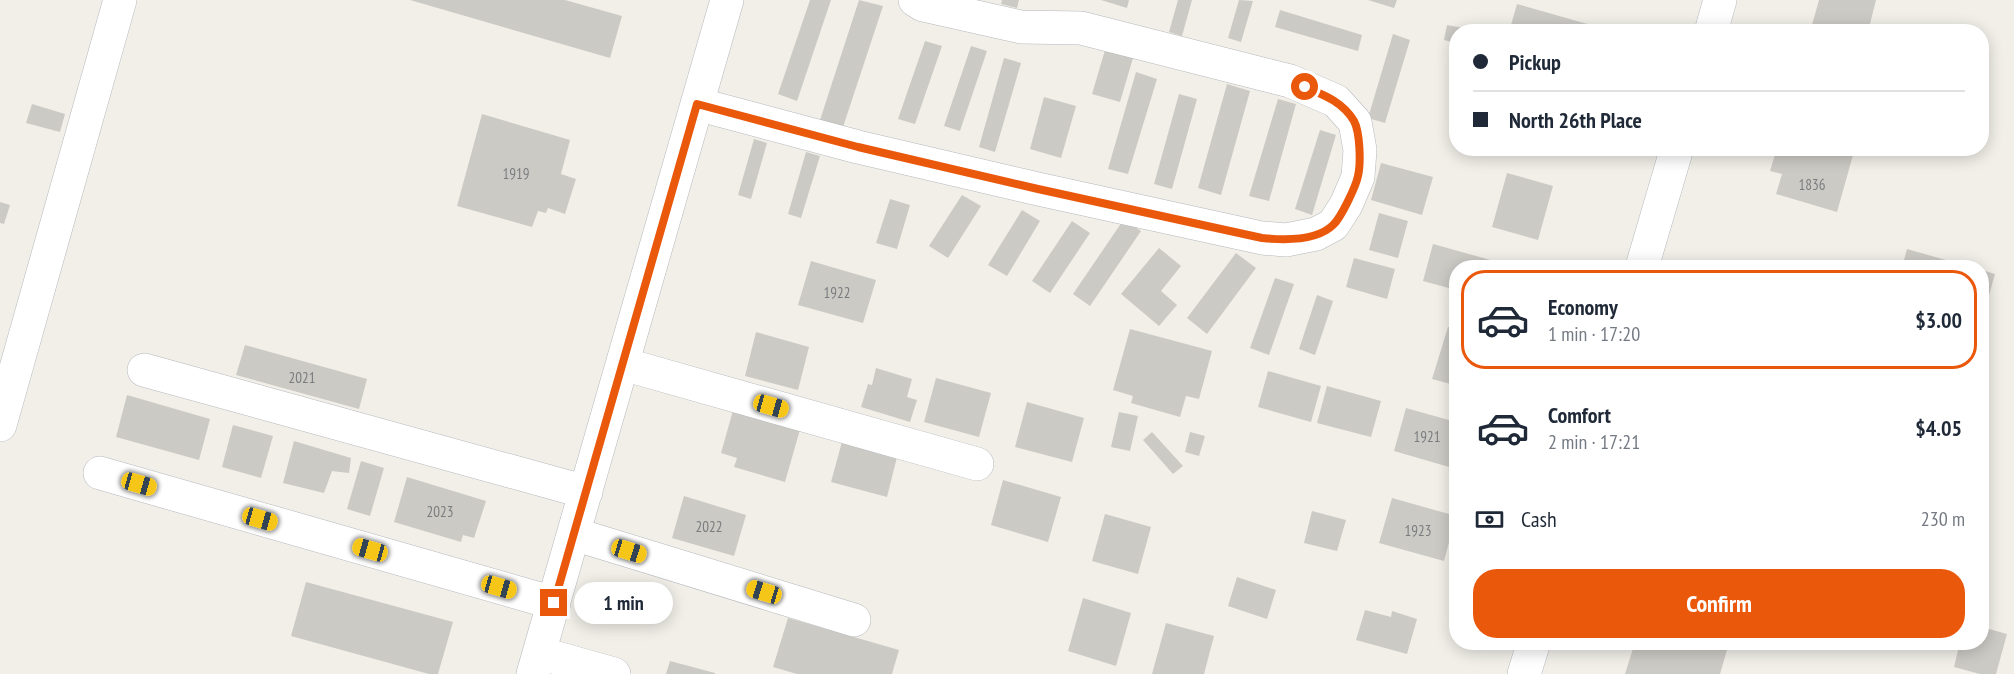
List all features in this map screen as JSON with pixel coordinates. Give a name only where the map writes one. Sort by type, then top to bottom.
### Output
[{"type":"street","points":[[0,424],[120,0]]},
{"type":"street","points":[[614,674],[536,664],[727,0]]},
{"type":"street","points":[[697,104],[858,147],[1262,238],[1287,240],[1316,234],[1333,225],[1346,205],[1358,177],[1360,150],[1355,122],[1336,101],[1290,81],[1081,28],[1021,27],[923,5],[915,0]]},
{"type":"street","points":[[1712,24],[1720,0]]},
{"type":"street","points":[[1644,260],[1675,156]]},
{"type":"street","points":[[623,364],[977,464]]},
{"type":"street","points":[[144,370],[586,492]]},
{"type":"street","points":[[100,473],[554,603]]},
{"type":"street","points":[[574,534],[854,620]]},
{"type":"street","points":[[1524,674],[1532,650]]},
{"type":"building","points":[[410,0],[565,0],[622,16],[610,58]]},
{"type":"building","points":[[810,0],[831,0],[797,101],[778,94]]},
{"type":"building","points":[[859,0],[883,6],[843,127],[820,120]]},
{"type":"building","points":[[1002,0],[1019,0],[1017,8],[1001,4]]},
{"type":"building","points":[[1101,0],[1129,0],[1127,8]]},
{"type":"building","points":[[1178,0],[1192,0],[1182,36],[1169,32]]},
{"type":"building","points":[[1239,0],[1253,1],[1241,42],[1228,38]]},
{"type":"building","points":[[1368,0],[1397,0],[1394,8]]},
{"type":"building","points":[[1819,0],[1876,0],[1870,24],[1812,24]]},
{"type":"building","points":[[1517,4],[1587,24],[1511,24]]},
{"type":"building","points":[[1280,10],[1362,35],[1358,51],[1275,27]]},
{"type":"building","points":[[1447,25],[1449,25],[1449,41],[1444,40]]},
{"type":"building","points":[[1393,34],[1410,40],[1385,123],[1368,118]]},
{"type":"building","points":[[925,41],[942,46],[915,124],[898,119]]},
{"type":"building","points":[[971,46],[987,51],[960,131],[944,126]]},
{"type":"building","points":[[1105,50],[1133,58],[1120,102],[1092,94]]},
{"type":"building","points":[[1004,58],[1021,63],[995,152],[979,147]]},
{"type":"building","points":[[1136,72],[1157,79],[1128,174],[1108,169]]},
{"type":"building","points":[[1227,84],[1250,91],[1221,195],[1198,188]]},
{"type":"building","points":[[1179,94],[1197,99],[1172,189],[1154,184]]},
{"type":"building","points":[[1044,97],[1076,106],[1061,158],[1030,149]]},
{"type":"building","points":[[1278,99],[1296,104],[1269,201],[1249,196]]},
{"type":"building","points":[[32,104],[65,114],[60,132],[26,123]]},
{"type":"building","points":[[482,114],[570,140],[561,174],[576,179],[565,214],[548,208],[546,213],[538,211],[532,227],[457,206]]},
{"type":"building","points":[[1320,130],[1336,135],[1312,215],[1295,209]]},
{"type":"building","points":[[754,139],[767,143],[751,199],[738,195]]},
{"type":"building","points":[[806,152],[820,156],[801,218],[788,214]]},
{"type":"building","points":[[1775,156],[1853,156],[1837,212],[1776,194],[1782,174],[1770,171]]},
{"type":"building","points":[[1381,163],[1433,177],[1422,215],[1371,200]]},
{"type":"building","points":[[1507,173],[1553,186],[1538,240],[1492,227]]},
{"type":"building","points":[[962,195],[981,206],[948,258],[929,246]]},
{"type":"building","points":[[890,199],[910,205],[897,249],[876,243]]},
{"type":"building","points":[[0,202],[10,205],[4,224],[0,223]]},
{"type":"building","points":[[1022,210],[1040,221],[1007,276],[988,265]]},
{"type":"building","points":[[1379,213],[1408,221],[1398,258],[1369,250]]},
{"type":"building","points":[[1124,219],[1141,231],[1090,306],[1073,294]]},
{"type":"building","points":[[1072,221],[1090,233],[1050,293],[1032,281]]},
{"type":"building","points":[[1433,244],[1490,260],[1449,260],[1449,288],[1423,281]]},
{"type":"building","points":[[1159,248],[1181,266],[1161,291],[1177,305],[1159,326],[1121,294]]},
{"type":"building","points":[[1907,249],[1946,260],[1904,260]]},
{"type":"building","points":[[1236,253],[1256,268],[1207,334],[1187,318]]},
{"type":"building","points":[[1354,258],[1395,269],[1387,299],[1346,287]]},
{"type":"building","points":[[811,261],[876,280],[863,323],[798,305]]},
{"type":"building","points":[[1989,272],[1995,274],[1989,295]]},
{"type":"building","points":[[1275,278],[1294,284],[1269,355],[1250,348]]},
{"type":"building","points":[[1317,295],[1333,301],[1315,355],[1299,349]]},
{"type":"building","points":[[1448,327],[1449,327],[1449,384],[1432,379]]},
{"type":"building","points":[[1130,329],[1212,351],[1199,399],[1186,396],[1180,417],[1131,403],[1133,396],[1113,390]]},
{"type":"building","points":[[756,332],[809,347],[798,390],[745,376]]},
{"type":"building","points":[[245,345],[367,379],[359,409],[236,375]]},
{"type":"building","points":[[876,368],[912,379],[907,397],[917,400],[910,422],[861,407],[868,384],[872,385]]},
{"type":"building","points":[[1268,371],[1321,386],[1311,422],[1258,407]]},
{"type":"building","points":[[936,378],[991,393],[979,437],[924,422]]},
{"type":"building","points":[[1327,386],[1381,401],[1371,437],[1317,423]]},
{"type":"building","points":[[127,395],[210,419],[199,460],[116,437]]},
{"type":"building","points":[[1027,402],[1084,418],[1072,462],[1015,447]]},
{"type":"building","points":[[734,407],[801,426],[785,482],[734,467],[737,458],[721,453]]},
{"type":"building","points":[[1406,408],[1449,420],[1449,467],[1394,451]]},
{"type":"building","points":[[1119,412],[1138,416],[1130,451],[1111,447]]},
{"type":"building","points":[[233,425],[273,436],[261,478],[222,467]]},
{"type":"building","points":[[1152,432],[1183,466],[1173,474],[1143,440]]},
{"type":"building","points":[[1190,432],[1205,436],[1199,456],[1185,452]]},
{"type":"building","points":[[843,438],[898,453],[887,497],[831,482]]},
{"type":"building","points":[[294,441],[351,458],[349,473],[332,471],[324,493],[283,483]]},
{"type":"building","points":[[361,461],[384,468],[370,516],[347,509]]},
{"type":"building","points":[[407,477],[486,501],[474,538],[463,535],[461,542],[394,522]]},
{"type":"building","points":[[1003,480],[1061,497],[1048,542],[991,525]]},
{"type":"building","points":[[684,496],[746,515],[734,556],[672,538]]},
{"type":"building","points":[[1392,498],[1449,514],[1449,542],[1444,561],[1379,543]]},
{"type":"building","points":[[1312,511],[1346,520],[1337,551],[1304,543]]},
{"type":"building","points":[[1105,514],[1151,527],[1138,574],[1092,561]]},
{"type":"building","points":[[1237,577],[1276,590],[1267,619],[1228,606]]},
{"type":"building","points":[[306,582],[453,622],[438,674],[429,674],[291,636]]},
{"type":"building","points":[[1083,598],[1131,613],[1116,666],[1068,651]]},
{"type":"building","points":[[1365,610],[1391,617],[1392,611],[1417,619],[1407,654],[1356,640]]},
{"type":"building","points":[[788,618],[899,650],[892,674],[797,674],[773,667]]},
{"type":"building","points":[[1166,623],[1214,636],[1204,674],[1152,674]]},
{"type":"building","points":[[1989,629],[2007,634],[1996,674],[1980,674],[1954,667],[1958,650],[1989,650]]},
{"type":"building","points":[[1632,650],[1727,650],[1720,674],[1625,674]]},
{"type":"building","points":[[670,661],[715,673],[715,674],[666,674]]},
{"type":"route","points":[[554,603],[697,104],[858,147],[1038,189],[1262,238],[1287,240],[1316,234],[1333,225],[1346,205],[1358,177],[1360,150],[1355,122],[1336,101],[1305,87]]}]
